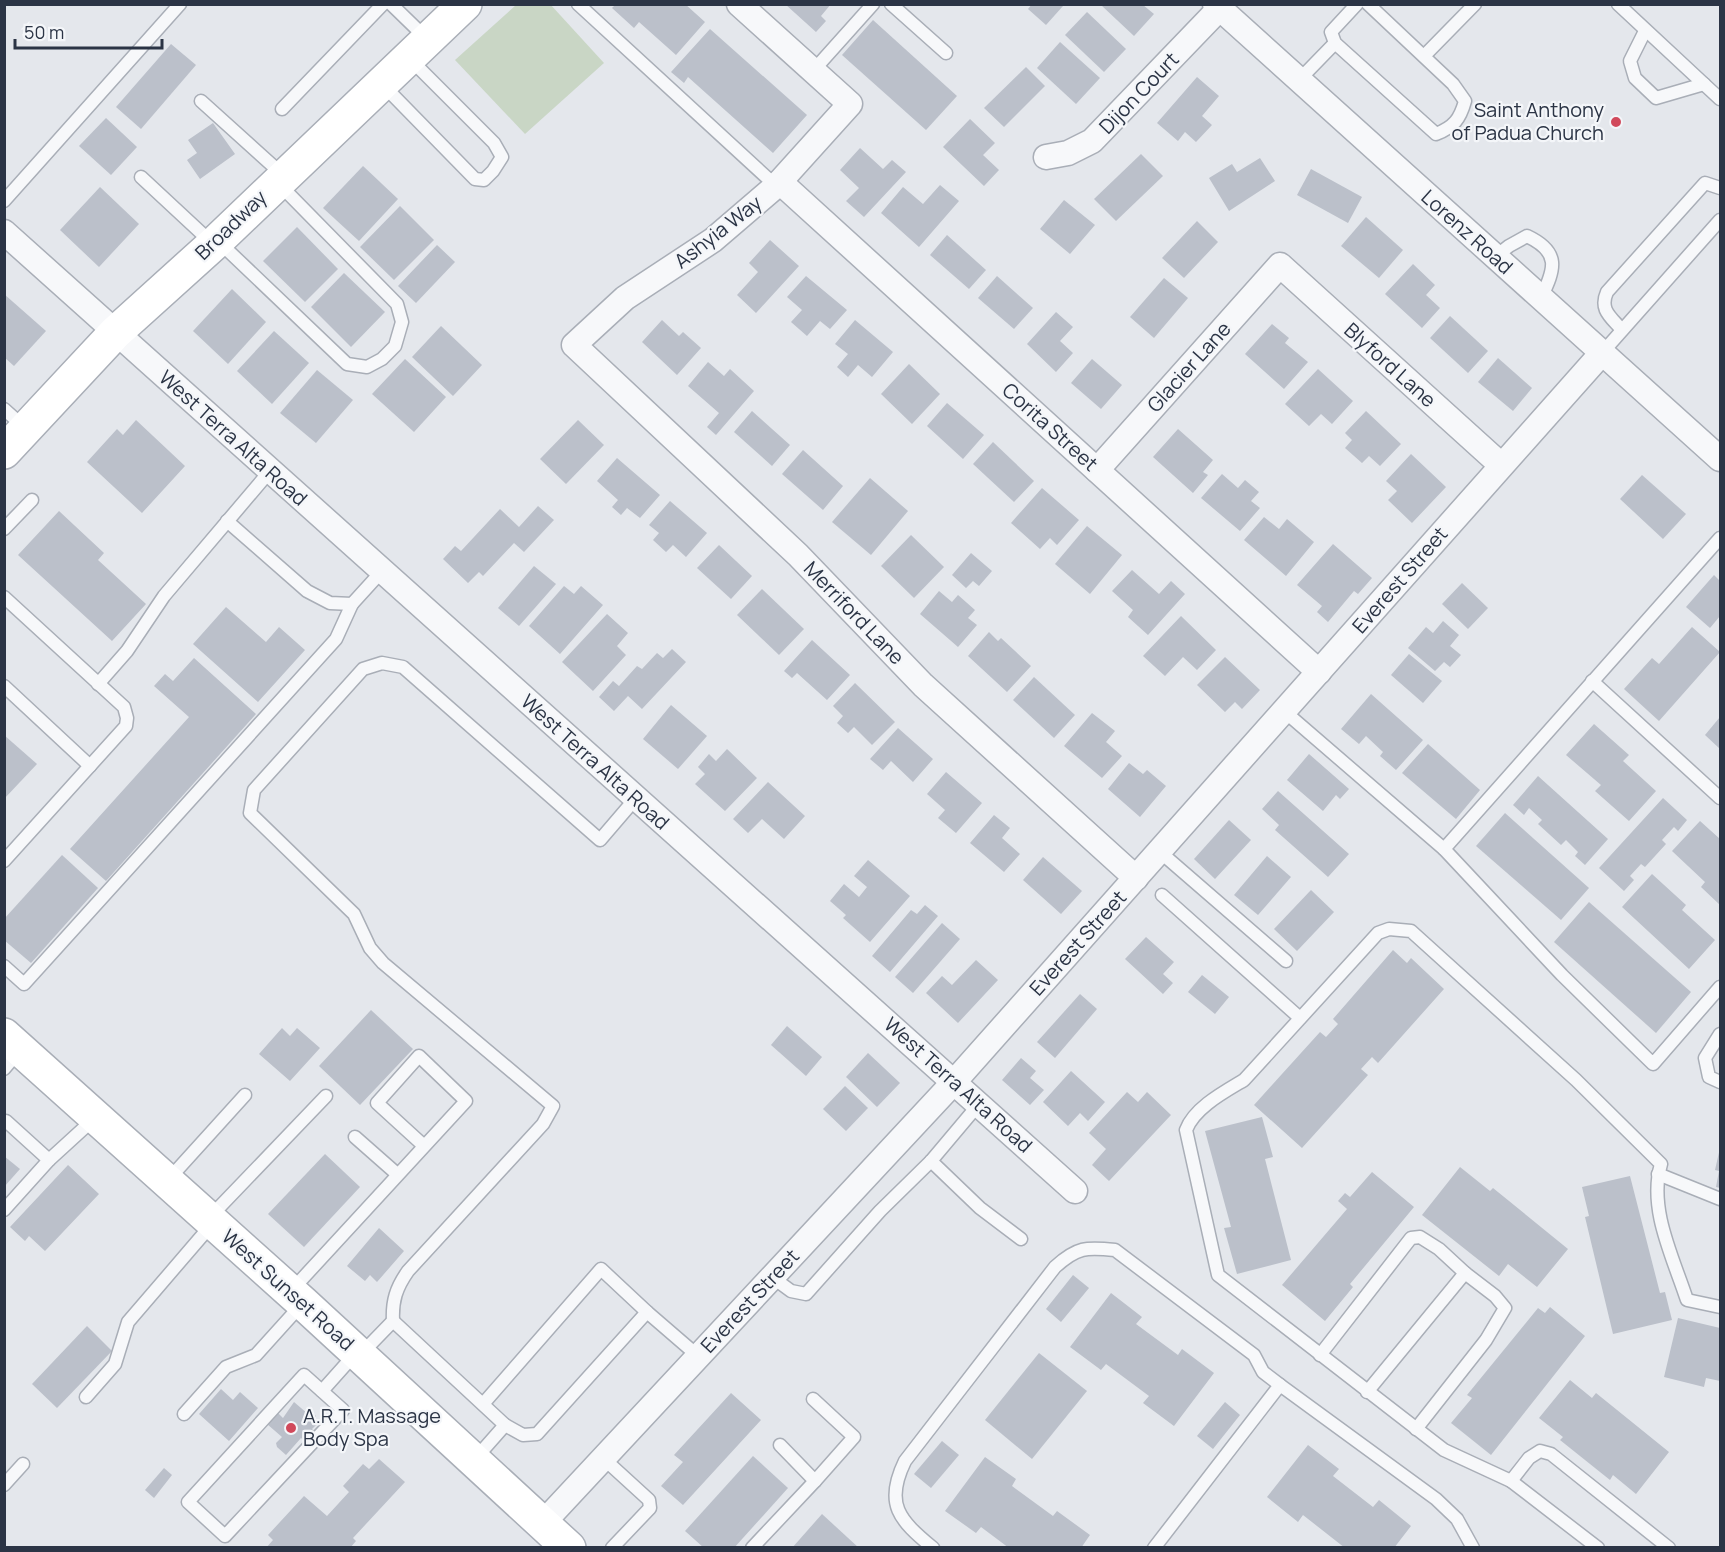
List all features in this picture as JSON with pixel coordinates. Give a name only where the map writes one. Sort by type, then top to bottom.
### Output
[{"type":"main road","name":"Broadway","points":[[4,452],[15,419],[115,333],[215,242],[279,178],[465,4]]},
{"type":"main road","name":"West Sunset Road","points":[[10,1051],[95,1117],[212,1220],[569,1548]]},
{"type":"street","points":[[739,4],[813,71]]},
{"type":"street","name":"Lorenz Road","points":[[1217,7],[1720,459]]},
{"type":"street","name":"Dijon Court","points":[[1046,157],[1068,153],[1092,141],[1217,7]]},
{"type":"street","name":"Ashyia Way","points":[[574,345],[625,298],[713,240],[778,184],[850,104],[813,71]]},
{"type":"street","name":"Corita Street","points":[[778,184],[1319,672]]},
{"type":"street","name":"West Terra Alta Road","points":[[4,232],[1075,1191]]},
{"type":"street","name":"Glacier Lane","points":[[1097,470],[1280,265]]},
{"type":"street","name":"Blyford Lane","points":[[1280,265],[1501,465]]},
{"type":"street","name":"Merriford Lane","points":[[574,345],[798,555],[924,685],[1136,878]]},
{"type":"street","name":"Everest Street","points":[[543,1523],[954,1082],[1602,353]]},
{"type":"lane","points":[[4,201],[180,4]]},
{"type":"lane","points":[[282,109],[383,4]]},
{"type":"lane","points":[[381,83],[475,179],[483,180],[493,171],[501,157],[494,143],[418,48],[391,4]]},
{"type":"lane","points":[[578,4],[778,184]]},
{"type":"lane","points":[[813,71],[873,4]]},
{"type":"lane","points":[[891,4],[946,53]]},
{"type":"lane","points":[[1356,4],[1331,32],[1335,43],[1436,134],[1450,128],[1461,116],[1465,100],[1453,84],[1368,4]]},
{"type":"lane","points":[[1424,56],[1475,4]]},
{"type":"lane","points":[[1618,4],[1720,99]]},
{"type":"lane","points":[[1646,31],[1630,61],[1635,78],[1656,98],[1704,84]]},
{"type":"lane","points":[[1299,80],[1335,43]]},
{"type":"lane","points":[[141,177],[347,364],[367,367],[382,359],[395,346],[402,322],[397,304],[279,178],[201,101]]},
{"type":"lane","points":[[1622,330],[1604,310],[1603,301],[1607,292],[1705,183],[1720,188]]},
{"type":"lane","points":[[1602,353],[1720,220]]},
{"type":"lane","points":[[1495,257],[1527,236],[1541,242],[1552,257],[1553,274],[1541,298]]},
{"type":"lane","points":[[98,684],[128,651],[164,596],[270,471]]},
{"type":"lane","points":[[4,529],[32,500]]},
{"type":"lane","points":[[227,521],[307,591],[330,603],[352,604]]},
{"type":"lane","points":[[1444,849],[1720,538]]},
{"type":"lane","points":[[4,966],[24,984],[336,639],[352,604],[382,571]]},
{"type":"lane","points":[[4,597],[124,707],[127,718],[126,726],[4,861]]},
{"type":"lane","points":[[322,1392],[393,1321],[393,1304],[397,1288],[408,1271],[543,1124],[553,1106],[383,963],[370,948],[354,914],[250,813],[254,790],[363,669],[382,663],[403,667],[600,840],[636,798]]},
{"type":"lane","points":[[1592,681],[1720,798]]},
{"type":"lane","points":[[4,686],[90,766]]},
{"type":"lane","points":[[1284,711],[1444,849],[1562,975],[1653,1064],[1720,987]]},
{"type":"lane","points":[[1159,851],[1286,961]]},
{"type":"lane","points":[[1162,895],[1300,1018]]},
{"type":"lane","points":[[1598,1548],[1511,1481],[1444,1450],[1218,1275],[1186,1130],[1190,1120],[1224,1092],[1244,1080],[1378,933],[1389,928],[1411,931],[1576,1080],[1661,1164],[1656,1181],[1659,1215],[1687,1300],[1720,1307]]},
{"type":"lane","points":[[1720,1034],[1705,1058],[1709,1077],[1720,1082]]},
{"type":"lane","points":[[184,1414],[226,1366],[256,1355],[297,1297],[397,1174],[466,1101],[419,1056],[377,1103],[423,1145]]},
{"type":"lane","points":[[167,1180],[245,1095]]},
{"type":"lane","points":[[86,1397],[115,1364],[128,1322],[212,1220],[326,1096]]},
{"type":"lane","points":[[772,1277],[791,1291],[807,1294],[880,1211],[931,1161],[979,1104]]},
{"type":"lane","points":[[4,1210],[49,1160],[95,1117]]},
{"type":"lane","points":[[6,1121],[49,1160]]},
{"type":"lane","points":[[355,1137],[397,1174]]},
{"type":"lane","points":[[931,1161],[980,1208],[1021,1239]]},
{"type":"lane","points":[[1658,1174],[1720,1199]]},
{"type":"lane","points":[[1320,1355],[1411,1238],[1420,1237],[1439,1249],[1495,1296],[1505,1308],[1486,1340],[1416,1429]]},
{"type":"lane","points":[[933,1548],[898,1514],[895,1496],[896,1479],[905,1461],[1055,1267],[1070,1254],[1086,1247],[1115,1250],[1254,1354],[1263,1372],[1436,1498],[1457,1519],[1473,1548]]},
{"type":"lane","points":[[483,1404],[601,1269],[698,1356]]},
{"type":"lane","points":[[1367,1392],[1465,1273]]},
{"type":"lane","points":[[393,1321],[506,1425],[523,1435],[537,1434],[647,1312]]},
{"type":"lane","points":[[304,1375],[322,1392],[343,1410],[225,1536],[188,1502],[304,1375]]},
{"type":"lane","points":[[1154,1548],[1280,1385]]},
{"type":"lane","points":[[752,1548],[854,1437],[813,1399]]},
{"type":"lane","points":[[474,1460],[506,1425]]},
{"type":"lane","points":[[780,1445],[815,1481]]},
{"type":"lane","points":[[1511,1481],[1528,1458],[1540,1451],[1551,1454],[1669,1548]]},
{"type":"lane","points":[[603,1458],[649,1500],[650,1508],[612,1548]]},
{"type":"lane","points":[[4,1485],[23,1464]]},
{"type":"green space","points":[[550,4],[604,63],[525,134],[455,60],[516,5]]},
{"type":"building","points":[[616,4],[685,4],[705,22],[676,55],[639,22],[634,28],[612,8]]},
{"type":"building","points":[[785,4],[831,4],[821,16],[826,21],[816,32]]},
{"type":"building","points":[[1032,4],[1061,4],[1063,6],[1046,25],[1028,9]]},
{"type":"building","points":[[1101,5],[1143,5],[1154,14],[1134,36]]},
{"type":"building","points":[[1087,12],[1126,49],[1104,72],[1065,35]]},
{"type":"building","points":[[873,20],[957,96],[926,130],[842,55]]},
{"type":"building","points":[[710,29],[807,115],[773,153],[688,77],[684,83],[671,72]]},
{"type":"building","points":[[1060,42],[1100,78],[1076,104],[1037,68]]},
{"type":"building","points":[[171,44],[196,65],[141,129],[116,107]]},
{"type":"building","points":[[1026,67],[1045,86],[1004,127],[984,108]]},
{"type":"building","points":[[1197,77],[1219,96],[1202,116],[1212,125],[1196,142],[1185,132],[1178,141],[1157,123]]},
{"type":"building","points":[[106,118],[137,147],[111,175],[79,146]]},
{"type":"building","points":[[970,119],[995,143],[983,155],[999,170],[984,186],[943,147]]},
{"type":"building","points":[[213,123],[235,154],[200,179],[187,160],[197,153],[188,140]]},
{"type":"building","points":[[860,148],[883,169],[892,160],[906,172],[864,217],[846,201],[859,188],[840,170]]},
{"type":"building","points":[[1141,154],[1163,176],[1116,221],[1094,199]]},
{"type":"building","points":[[1260,158],[1275,181],[1229,211],[1209,178],[1232,164],[1237,172]]},
{"type":"building","points":[[363,166],[398,199],[359,241],[323,208]]},
{"type":"building","points":[[1311,169],[1362,197],[1348,223],[1297,195]]},
{"type":"building","points":[[940,185],[959,201],[919,247],[881,213],[903,187],[923,204]]},
{"type":"building","points":[[100,187],[139,224],[99,267],[60,230]]},
{"type":"building","points":[[1064,200],[1095,225],[1070,254],[1040,229]]},
{"type":"building","points":[[400,206],[434,240],[394,280],[360,247]]},
{"type":"building","points":[[1366,217],[1403,250],[1379,278],[1341,246]]},
{"type":"building","points":[[1197,221],[1218,242],[1184,278],[1162,258]]},
{"type":"building","points":[[297,227],[338,269],[305,302],[263,261]]},
{"type":"building","points":[[947,235],[986,270],[969,289],[930,255]]},
{"type":"building","points":[[770,240],[799,266],[756,313],[737,295],[758,272],[749,263]]},
{"type":"building","points":[[437,245],[455,262],[416,303],[398,286]]},
{"type":"building","points":[[1413,264],[1435,285],[1426,295],[1440,308],[1422,328],[1385,294]]},
{"type":"building","points":[[344,273],[385,312],[351,347],[311,307]]},
{"type":"building","points":[[806,276],[847,310],[830,329],[820,321],[807,336],[791,322],[802,310],[787,297]]},
{"type":"building","points":[[997,276],[1033,308],[1014,329],[978,298]]},
{"type":"building","points":[[1164,278],[1188,298],[1154,338],[1130,317]]},
{"type":"building","points":[[232,289],[266,322],[228,364],[193,331]]},
{"type":"building","points":[[4,294],[46,331],[14,366],[4,357]]},
{"type":"building","points":[[1056,312],[1073,327],[1060,341],[1073,353],[1056,372],[1027,344]]},
{"type":"building","points":[[1450,316],[1488,351],[1468,373],[1430,338]]},
{"type":"building","points":[[662,320],[679,336],[683,332],[701,348],[677,375],[642,342]]},
{"type":"building","points":[[855,320],[893,352],[872,377],[858,365],[848,377],[837,367],[848,354],[835,344]]},
{"type":"building","points":[[1272,324],[1289,338],[1285,343],[1308,362],[1284,389],[1245,354]]},
{"type":"building","points":[[441,326],[482,365],[453,396],[412,357]]},
{"type":"building","points":[[274,331],[309,363],[272,404],[237,371]]},
{"type":"building","points":[[1498,358],[1532,388],[1513,411],[1478,382]]},
{"type":"building","points":[[405,359],[446,397],[414,432],[372,394]]},
{"type":"building","points":[[1092,359],[1122,385],[1101,409],[1071,383]]},
{"type":"building","points":[[708,362],[724,376],[730,369],[754,391],[716,435],[707,427],[719,413],[688,386]]},
{"type":"building","points":[[909,364],[940,394],[912,424],[881,394]]},
{"type":"building","points":[[1318,369],[1353,401],[1332,424],[1321,414],[1309,426],[1285,404]]},
{"type":"building","points":[[317,370],[353,400],[316,443],[280,413]]},
{"type":"building","points":[[947,403],[984,435],[963,459],[927,426]]},
{"type":"building","points":[[752,411],[790,445],[772,466],[734,432]]},
{"type":"building","points":[[1366,411],[1401,444],[1380,466],[1369,456],[1362,463],[1345,448],[1352,440],[1345,433]]},
{"type":"building","points":[[136,420],[185,466],[142,513],[87,462],[117,429],[123,435]]},
{"type":"building","points":[[578,420],[604,445],[566,484],[540,459]]},
{"type":"building","points":[[1178,429],[1213,460],[1203,472],[1208,475],[1193,493],[1153,457]]},
{"type":"building","points":[[993,442],[1034,481],[1014,502],[973,464]]},
{"type":"building","points":[[803,450],[843,486],[823,510],[782,474]]},
{"type":"building","points":[[1411,454],[1446,487],[1412,523],[1388,500],[1397,491],[1386,481]]},
{"type":"building","points":[[617,458],[660,495],[640,518],[627,508],[621,515],[612,507],[618,500],[597,481]]},
{"type":"building","points":[[1222,474],[1238,488],[1245,480],[1259,492],[1251,501],[1260,508],[1240,531],[1201,498]]},
{"type":"building","points":[[1642,475],[1686,514],[1663,539],[1620,499]]},
{"type":"building","points":[[870,478],[908,511],[871,555],[832,522]]},
{"type":"building","points":[[1042,488],[1079,520],[1057,545],[1050,538],[1040,549],[1011,523]]},
{"type":"building","points":[[670,501],[707,533],[686,557],[673,545],[666,552],[653,540],[659,533],[649,525]]},
{"type":"building","points":[[538,506],[554,520],[524,552],[514,543],[483,576],[479,572],[468,583],[443,559],[455,546],[461,551],[500,509],[519,527]]},
{"type":"building","points":[[59,511],[104,553],[98,560],[146,604],[112,641],[18,555]]},
{"type":"building","points":[[1264,517],[1279,529],[1287,519],[1314,542],[1286,576],[1244,540]]},
{"type":"building","points":[[1087,526],[1122,555],[1090,594],[1055,564]]},
{"type":"building","points":[[911,535],[944,567],[914,598],[881,566]]},
{"type":"building","points":[[1333,544],[1372,578],[1358,594],[1354,591],[1328,622],[1317,612],[1322,606],[1297,585]]},
{"type":"building","points":[[719,545],[752,576],[731,599],[697,568]]},
{"type":"building","points":[[971,553],[992,571],[979,586],[973,581],[966,588],[952,575]]},
{"type":"building","points":[[534,566],[556,584],[519,626],[498,608]]},
{"type":"building","points":[[1132,570],[1159,594],[1171,581],[1185,594],[1148,635],[1128,617],[1133,610],[1112,591]]},
{"type":"building","points":[[1714,575],[1720,581],[1720,616],[1710,628],[1686,607]]},
{"type":"building","points":[[1462,583],[1488,608],[1468,629],[1442,604]]},
{"type":"building","points":[[564,586],[574,594],[581,586],[603,605],[560,654],[529,626]]},
{"type":"building","points":[[762,589],[804,629],[779,655],[737,615]]},
{"type":"building","points":[[939,591],[952,602],[958,595],[975,610],[968,618],[977,625],[958,647],[920,614]]},
{"type":"building","points":[[226,607],[266,642],[279,627],[305,650],[258,702],[193,644]]},
{"type":"building","points":[[607,614],[628,633],[617,646],[626,655],[593,691],[562,662]]},
{"type":"building","points":[[1181,616],[1216,650],[1197,670],[1183,657],[1165,676],[1143,656]]},
{"type":"building","points":[[1443,621],[1459,635],[1450,646],[1461,655],[1450,667],[1444,662],[1435,671],[1408,648],[1426,627],[1433,633]]},
{"type":"building","points":[[1692,627],[1720,652],[1659,721],[1624,689],[1652,658],[1659,664]]},
{"type":"building","points":[[989,632],[998,641],[1001,638],[1031,666],[1007,692],[968,656]]},
{"type":"building","points":[[812,640],[850,675],[827,700],[797,673],[792,678],[784,671]]},
{"type":"building","points":[[672,649],[686,662],[642,709],[628,696],[614,711],[599,697],[613,681],[619,686],[637,666],[642,669],[657,653],[663,658]]},
{"type":"building","points":[[1409,654],[1442,681],[1423,703],[1391,675]]},
{"type":"building","points":[[1225,657],[1260,690],[1242,709],[1235,702],[1225,712],[1197,685]]},
{"type":"building","points":[[194,658],[256,714],[106,881],[70,849],[189,717],[154,686],[165,674],[173,681]]},
{"type":"building","points":[[1034,677],[1075,715],[1054,738],[1013,700]]},
{"type":"building","points":[[855,683],[895,722],[872,745],[854,727],[848,733],[837,723],[843,716],[833,706]]},
{"type":"building","points":[[1371,694],[1423,740],[1396,770],[1380,756],[1383,752],[1366,736],[1359,744],[1341,729]]},
{"type":"building","points":[[671,705],[707,736],[678,769],[643,739]]},
{"type":"building","points":[[1092,713],[1115,731],[1106,742],[1122,756],[1102,778],[1064,746]]},
{"type":"building","points":[[1720,717],[1720,749],[1705,735]]},
{"type":"building","points":[[1594,724],[1629,755],[1623,761],[1656,791],[1629,821],[1595,791],[1601,785],[1566,755]]},
{"type":"building","points":[[898,728],[933,759],[913,782],[891,761],[883,770],[870,759]]},
{"type":"building","points":[[4,735],[37,764],[4,799]]},
{"type":"building","points":[[1428,744],[1480,790],[1456,819],[1402,773]]},
{"type":"building","points":[[727,749],[757,778],[725,811],[695,784],[705,774],[698,767],[709,754],[716,761]]},
{"type":"building","points":[[1309,754],[1349,789],[1340,799],[1336,795],[1323,811],[1287,780]]},
{"type":"building","points":[[1129,763],[1143,774],[1147,770],[1166,786],[1140,817],[1108,789]]},
{"type":"building","points":[[946,772],[982,803],[956,833],[938,818],[945,810],[927,794]]},
{"type":"building","points":[[1538,776],[1608,839],[1585,865],[1575,856],[1578,852],[1566,840],[1561,845],[1538,824],[1542,820],[1529,808],[1524,815],[1513,805]]},
{"type":"building","points":[[768,782],[805,816],[784,839],[762,819],[748,833],[733,819]]},
{"type":"building","points":[[1278,791],[1349,854],[1328,877],[1275,830],[1279,825],[1262,809]]},
{"type":"building","points":[[1663,798],[1687,820],[1678,831],[1674,827],[1662,840],[1666,844],[1645,867],[1641,864],[1630,876],[1634,880],[1624,891],[1599,868]]},
{"type":"building","points":[[1505,813],[1589,888],[1561,920],[1476,846]]},
{"type":"building","points":[[994,815],[1010,828],[1002,838],[1020,854],[1004,872],[970,843]]},
{"type":"building","points":[[1229,820],[1251,840],[1215,879],[1194,859]]},
{"type":"building","points":[[1700,821],[1720,839],[1720,905],[1701,887],[1705,882],[1672,851]]},
{"type":"building","points":[[62,855],[98,888],[31,963],[4,940],[4,919]]},
{"type":"building","points":[[1267,856],[1291,877],[1258,915],[1234,895]]},
{"type":"building","points":[[1043,857],[1082,891],[1061,914],[1023,880]]},
{"type":"building","points":[[868,860],[910,896],[870,942],[843,918],[846,915],[830,901],[844,884],[859,897],[867,887],[854,876]]},
{"type":"building","points":[[1652,874],[1686,905],[1682,910],[1715,940],[1689,969],[1622,907]]},
{"type":"building","points":[[1311,890],[1334,912],[1297,951],[1274,929]]},
{"type":"building","points":[[1589,902],[1691,992],[1656,1033],[1554,942]]},
{"type":"building","points":[[925,905],[938,916],[890,972],[872,956],[911,910],[917,914]]},
{"type":"building","points":[[942,923],[960,939],[913,993],[895,977]]},
{"type":"building","points":[[1146,937],[1174,962],[1163,974],[1173,983],[1163,994],[1125,959]]},
{"type":"building","points":[[1393,950],[1407,963],[1411,958],[1444,989],[1378,1063],[1372,1057],[1361,1069],[1368,1075],[1302,1148],[1254,1105],[1320,1032],[1326,1037],[1338,1024],[1333,1019]]},
{"type":"building","points":[[976,960],[998,980],[958,1023],[926,993],[942,976],[952,985]]},
{"type":"building","points":[[1202,975],[1229,997],[1215,1014],[1188,992]]},
{"type":"building","points":[[1080,994],[1097,1009],[1055,1058],[1037,1042]]},
{"type":"building","points":[[371,1010],[413,1049],[360,1105],[319,1066]]},
{"type":"building","points":[[787,1026],[822,1057],[806,1076],[771,1045]]},
{"type":"building","points":[[282,1028],[290,1036],[297,1028],[320,1048],[290,1081],[259,1054]]},
{"type":"building","points":[[868,1053],[900,1083],[877,1107],[846,1077]]},
{"type":"building","points":[[1021,1058],[1036,1071],[1030,1078],[1044,1090],[1030,1105],[1002,1080]]},
{"type":"building","points":[[1071,1071],[1105,1102],[1088,1121],[1080,1113],[1068,1126],[1043,1102]]},
{"type":"building","points":[[845,1086],[868,1108],[846,1131],[823,1109]]},
{"type":"building","points":[[1127,1092],[1138,1102],[1147,1092],[1171,1115],[1109,1181],[1092,1165],[1106,1149],[1089,1133]]},
{"type":"building","points":[[1262,1117],[1273,1157],[1265,1159],[1291,1260],[1237,1274],[1224,1228],[1231,1227],[1205,1131]]},
{"type":"building","points":[[1720,1148],[1720,1188],[1716,1187],[1719,1171],[1715,1170]]},
{"type":"building","points":[[325,1154],[360,1187],[304,1247],[268,1214]]},
{"type":"building","points":[[4,1156],[20,1169],[4,1187]]},
{"type":"building","points":[[68,1165],[99,1194],[45,1251],[29,1236],[25,1241],[10,1227]]},
{"type":"building","points":[[1460,1167],[1490,1191],[1493,1188],[1568,1249],[1537,1287],[1508,1264],[1499,1276],[1422,1215]]},
{"type":"building","points":[[1372,1172],[1414,1207],[1350,1284],[1353,1287],[1325,1321],[1282,1285],[1347,1209],[1338,1201],[1345,1193],[1350,1197]]},
{"type":"building","points":[[1630,1176],[1660,1293],[1665,1292],[1672,1320],[1613,1334],[1585,1217],[1589,1216],[1582,1187]]},
{"type":"building","points":[[379,1228],[404,1251],[377,1282],[370,1275],[365,1281],[347,1266]]},
{"type":"building","points":[[1073,1275],[1089,1288],[1061,1322],[1046,1309]]},
{"type":"building","points":[[1111,1293],[1142,1317],[1136,1324],[1178,1355],[1182,1349],[1214,1373],[1174,1426],[1143,1403],[1149,1396],[1106,1364],[1101,1370],[1070,1347]]},
{"type":"building","points":[[1550,1307],[1585,1336],[1491,1455],[1451,1423],[1472,1398],[1467,1395],[1538,1308],[1545,1313]]},
{"type":"building","points":[[1678,1318],[1720,1328],[1720,1381],[1706,1378],[1704,1387],[1664,1377]]},
{"type":"building","points":[[87,1326],[112,1351],[57,1408],[32,1384]]},
{"type":"building","points":[[1039,1353],[1087,1391],[1032,1459],[985,1420]]},
{"type":"building","points":[[1570,1380],[1592,1398],[1596,1393],[1669,1452],[1636,1494],[1613,1475],[1610,1480],[1560,1440],[1563,1437],[1539,1418]]},
{"type":"building","points":[[221,1389],[233,1400],[240,1392],[258,1408],[229,1441],[199,1414]]},
{"type":"building","points":[[731,1393],[761,1420],[683,1505],[661,1486],[683,1462],[674,1455]]},
{"type":"building","points":[[294,1402],[308,1414],[310,1411],[316,1416],[314,1419],[318,1423],[312,1429],[317,1434],[308,1444],[301,1438],[286,1455],[276,1443],[282,1437],[267,1424],[277,1412],[283,1418]]},
{"type":"building","points":[[1225,1402],[1240,1415],[1213,1449],[1197,1436]]},
{"type":"building","points":[[942,1441],[959,1455],[931,1488],[914,1474]]},
{"type":"building","points":[[1308,1445],[1339,1469],[1333,1476],[1373,1507],[1379,1500],[1411,1526],[1394,1548],[1345,1548],[1303,1515],[1298,1522],[1267,1497]]},
{"type":"building","points":[[753,1456],[788,1488],[734,1548],[704,1548],[685,1531]]},
{"type":"building","points":[[985,1457],[1016,1479],[1012,1486],[1053,1516],[1057,1511],[1090,1535],[1081,1548],[1009,1548],[981,1527],[976,1533],[945,1511]]},
{"type":"building","points":[[379,1459],[405,1482],[353,1538],[356,1541],[350,1548],[266,1548],[273,1540],[268,1535],[304,1496],[327,1516],[349,1492],[343,1486],[363,1464],[369,1469]]},
{"type":"building","points":[[164,1468],[172,1475],[154,1498],[145,1490]]},
{"type":"building","points":[[822,1514],[859,1548],[792,1548]]},
{"type":"place","name":"Saint Anthony of Padua Church","points":[[1616,122]]},
{"type":"place","name":"A.R.T. Massage Body Spa","points":[[291,1428]]}]
